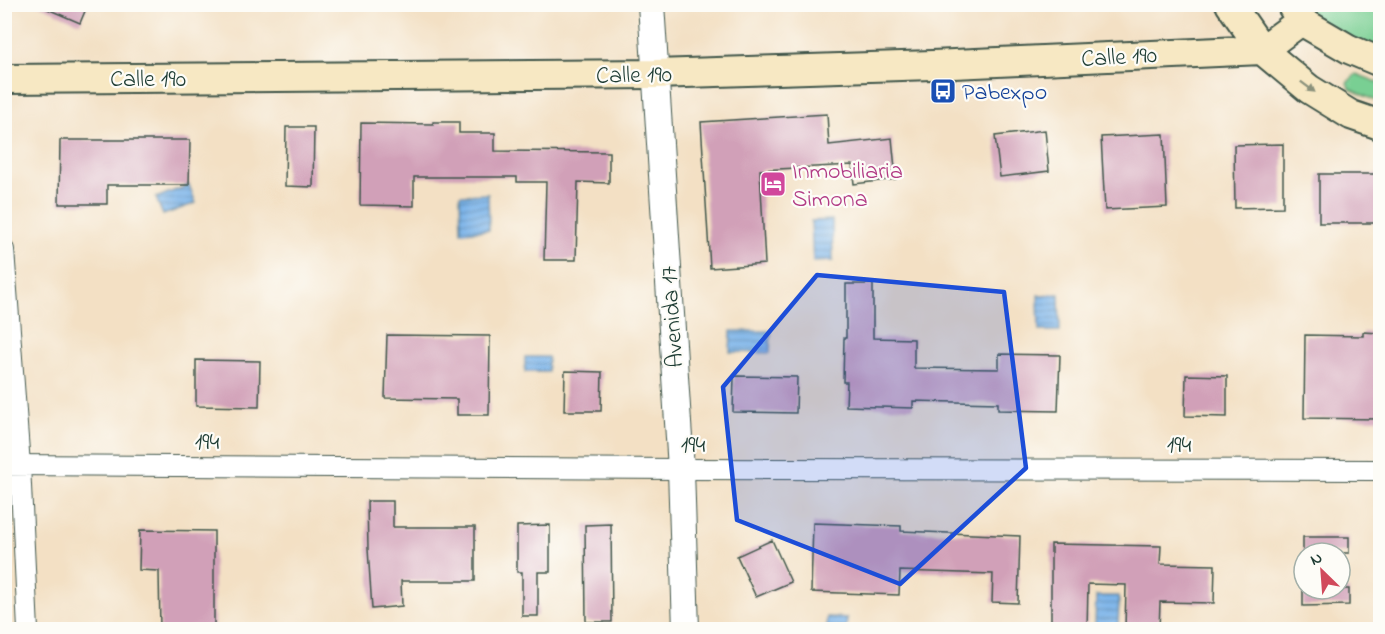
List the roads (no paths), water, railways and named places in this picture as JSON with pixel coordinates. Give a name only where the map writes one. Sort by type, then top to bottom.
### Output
[{"type":"main road","points":[[1230,4],[1262,50],[1318,94],[1351,115],[1380,125]]},
{"type":"main road","points":[[1262,50],[1296,13],[1349,49],[1380,62]]},
{"type":"main road","name":"Calle 190","points":[[4,79],[655,74],[1262,50]]},
{"type":"street","name":"Avenida 17","points":[[651,4],[681,469],[686,630]]},
{"type":"street","points":[[4,250],[12,465],[28,630]]},
{"type":"street","name":"194","points":[[12,465],[1380,470]]},
{"type":"water","points":[[189,185],[196,203],[163,215],[156,198]]},
{"type":"water","points":[[488,194],[489,230],[461,232],[460,195]]},
{"type":"water","points":[[832,220],[833,261],[813,262],[811,221]]},
{"type":"water","points":[[1059,294],[1060,331],[1039,331],[1038,295]]},
{"type":"water","points":[[731,331],[771,331],[770,353],[730,352]]},
{"type":"water","points":[[525,357],[548,357],[548,372],[525,372]]},
{"type":"water","points":[[1096,596],[1119,596],[1118,628],[1095,628]]},
{"type":"water","points":[[827,617],[847,618],[846,629],[826,629]]},
{"type":"place","name":"Pabexpo","points":[[943,91]]},
{"type":"place","name":"Inmobiliaria Simona","points":[[773,184]]}]
